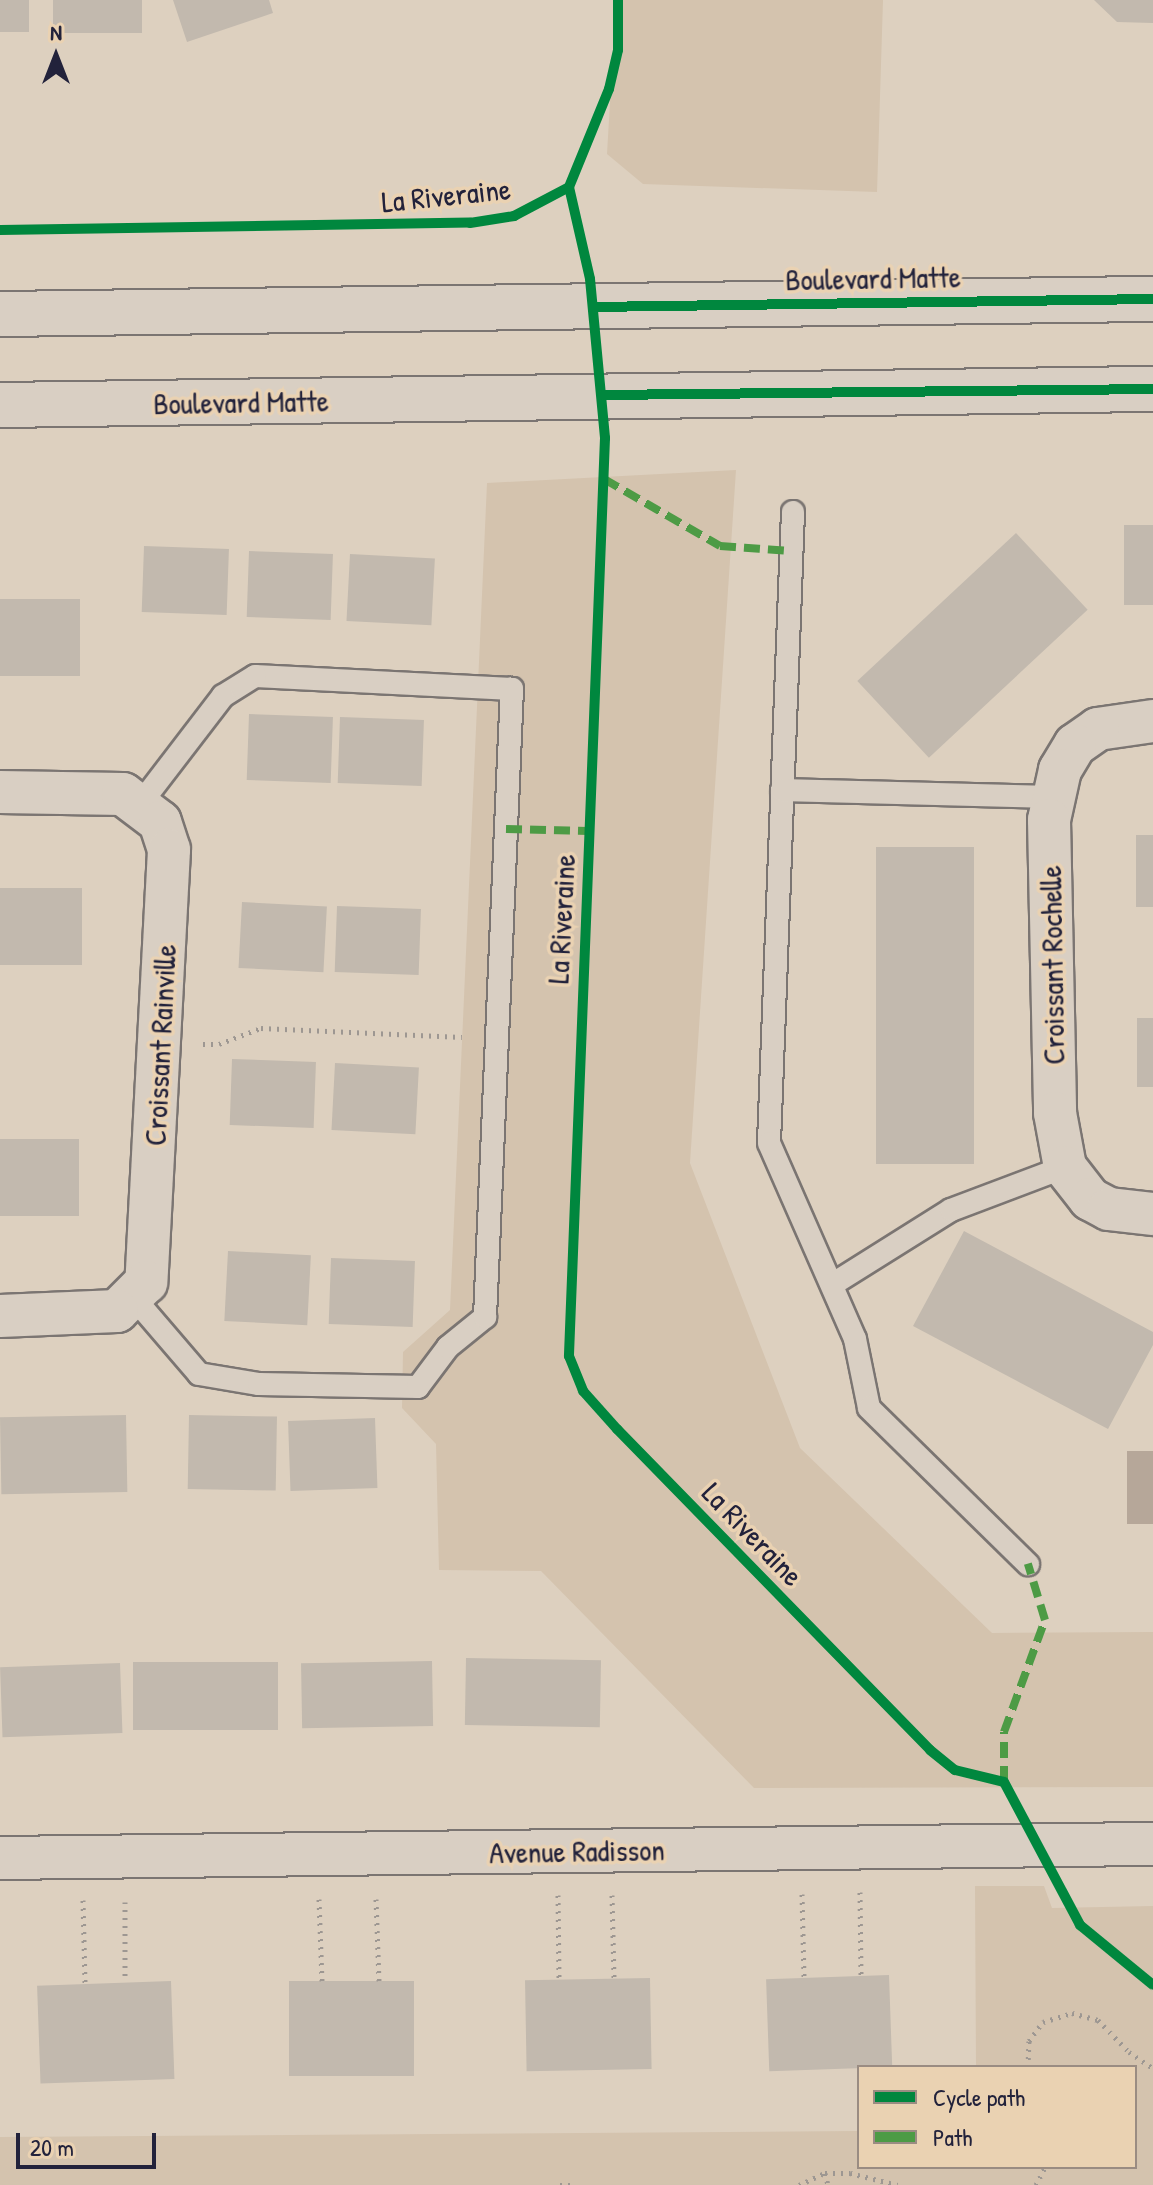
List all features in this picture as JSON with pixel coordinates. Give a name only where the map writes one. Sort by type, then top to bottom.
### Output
[{"type":"main road","name":"Boulevard Matte","points":[[0,314],[1153,299]]},
{"type":"main road","name":"Boulevard Matte","points":[[0,405],[1153,389]]},
{"type":"street","name":"Croissant Rochelle","points":[[1153,721],[1098,729],[1075,745],[1051,797],[1055,1113],[1065,1167],[1090,1199],[1109,1209],[1153,1214]]},
{"type":"street","points":[[0,792],[99,790],[141,803]]},
{"type":"street","name":"Croissant Rainville","points":[[133,1297],[146,1282],[150,1260],[169,850],[160,822],[141,803]]},
{"type":"street","points":[[0,1316],[94,1315],[117,1311],[133,1297]]},
{"type":"street","name":"Avenue Radisson","points":[[0,1858],[1153,1844]]},
{"type":"lane","points":[[793,512],[769,1143],[855,1339],[869,1408],[1028,1564]]},
{"type":"lane","points":[[133,1297],[199,1374],[259,1384],[418,1387],[448,1347],[485,1317],[512,689],[255,676],[223,696],[141,803]]},
{"type":"lane","points":[[782,790],[1051,797]]},
{"type":"lane","points":[[833,1284],[951,1210],[1065,1167]]},
{"type":"path","points":[[194,1044],[219,1044],[261,1028],[471,1037]]},
{"type":"path","points":[[1028,2065],[1029,2041],[1050,2020],[1072,2013],[1098,2020],[1152,2071]]},
{"type":"path","points":[[1050,2020],[1058,2028]]},
{"type":"path","points":[[825,2173],[828,2185]]},
{"type":"path","points":[[799,2185],[825,2173],[850,2173],[898,2185]]},
{"type":"path","points":[[560,2185],[574,2185]]},
{"type":"shaded area","points":[[616,0],[883,0],[877,192],[643,184],[607,154]]},
{"type":"shaded area","points":[[736,470],[690,1163],[800,1448],[992,1633],[1153,1632],[1153,1787],[754,1788],[541,1571],[439,1570],[436,1444],[402,1408],[403,1352],[450,1310],[487,483]]},
{"type":"shaded area","points":[[1127,1451],[1153,1451],[1153,1524],[1127,1524]]},
{"type":"shaded area","points":[[975,1886],[1044,1886],[1052,1908],[1153,1906],[1153,2185],[0,2185],[0,2137],[857,2131],[857,2169],[1137,2169],[1137,2065],[976,2065]]},
{"type":"building","points":[[0,0],[29,0],[29,32],[0,32]]},
{"type":"building","points":[[53,0],[142,0],[142,33],[53,33]]},
{"type":"building","points":[[173,0],[269,0],[273,13],[187,42]]},
{"type":"building","points":[[1094,0],[1153,0],[1153,23],[1117,22]]},
{"type":"building","points":[[1124,525],[1153,525],[1153,605],[1124,605]]},
{"type":"building","points":[[1016,533],[1088,610],[929,758],[857,681]]},
{"type":"building","points":[[144,546],[229,549],[227,615],[142,612]]},
{"type":"building","points":[[249,551],[333,554],[331,620],[247,617]]},
{"type":"building","points":[[350,554],[435,558],[431,625],[346,621]]},
{"type":"building","points":[[0,599],[80,599],[80,676],[0,676]]},
{"type":"building","points":[[249,714],[333,717],[331,783],[247,780]]},
{"type":"building","points":[[340,717],[424,720],[422,786],[338,783]]},
{"type":"building","points":[[1136,835],[1153,835],[1153,907],[1136,907]]},
{"type":"building","points":[[876,847],[974,847],[974,1164],[876,1164]]},
{"type":"building","points":[[0,888],[82,888],[82,965],[0,965]]},
{"type":"building","points":[[242,902],[327,906],[323,972],[239,968]]},
{"type":"building","points":[[337,906],[421,909],[419,975],[335,972]]},
{"type":"building","points":[[1137,1018],[1153,1018],[1153,1087],[1137,1087]]},
{"type":"building","points":[[232,1059],[316,1062],[314,1128],[230,1125]]},
{"type":"building","points":[[335,1063],[419,1067],[415,1134],[331,1130]]},
{"type":"building","points":[[0,1139],[79,1139],[79,1216],[0,1216]]},
{"type":"building","points":[[964,1231],[1153,1332],[1153,1345],[1108,1429],[913,1326]]},
{"type":"building","points":[[228,1251],[311,1255],[307,1325],[224,1321]]},
{"type":"building","points":[[331,1258],[415,1261],[413,1327],[329,1324]]},
{"type":"building","points":[[126,1415],[127,1492],[1,1494],[0,1417]]},
{"type":"building","points":[[189,1415],[277,1417],[276,1491],[188,1489]]},
{"type":"building","points":[[375,1418],[377,1488],[290,1491],[288,1421]]},
{"type":"building","points":[[466,1658],[601,1660],[600,1727],[465,1725]]},
{"type":"building","points":[[432,1661],[433,1726],[302,1728],[301,1663]]},
{"type":"building","points":[[133,1662],[278,1662],[278,1730],[133,1730]]},
{"type":"building","points":[[120,1663],[122,1733],[3,1737],[0,1667]]},
{"type":"building","points":[[889,1975],[892,2065],[769,2071],[766,1979]]},
{"type":"building","points":[[650,1978],[652,2069],[527,2071],[525,1980]]},
{"type":"building","points":[[171,1981],[174,2079],[41,2084],[37,1986]]},
{"type":"building","points":[[289,1981],[414,1981],[414,2076],[289,2076]]},
{"type":"marked path","points":[[604,479],[720,546],[791,551]]},
{"type":"marked path","points":[[506,829],[589,831]]},
{"type":"marked path","points":[[1004,1782],[1004,1732],[1045,1620],[1028,1564]]},
{"type":"cycle path","points":[[569,187],[609,89],[618,50],[618,0]]},
{"type":"cycle path","name":"La Riveraine","points":[[569,187],[590,279],[605,438],[569,1356],[583,1391],[617,1429],[930,1750],[955,1770],[1004,1782],[1080,1925],[1153,1985]]},
{"type":"cycle path","name":"La Riveraine","points":[[0,230],[470,223],[514,216],[569,187]]},
{"type":"cycle path","points":[[593,307],[1153,299]]},
{"type":"cycle path","points":[[602,395],[1153,389]]}]
